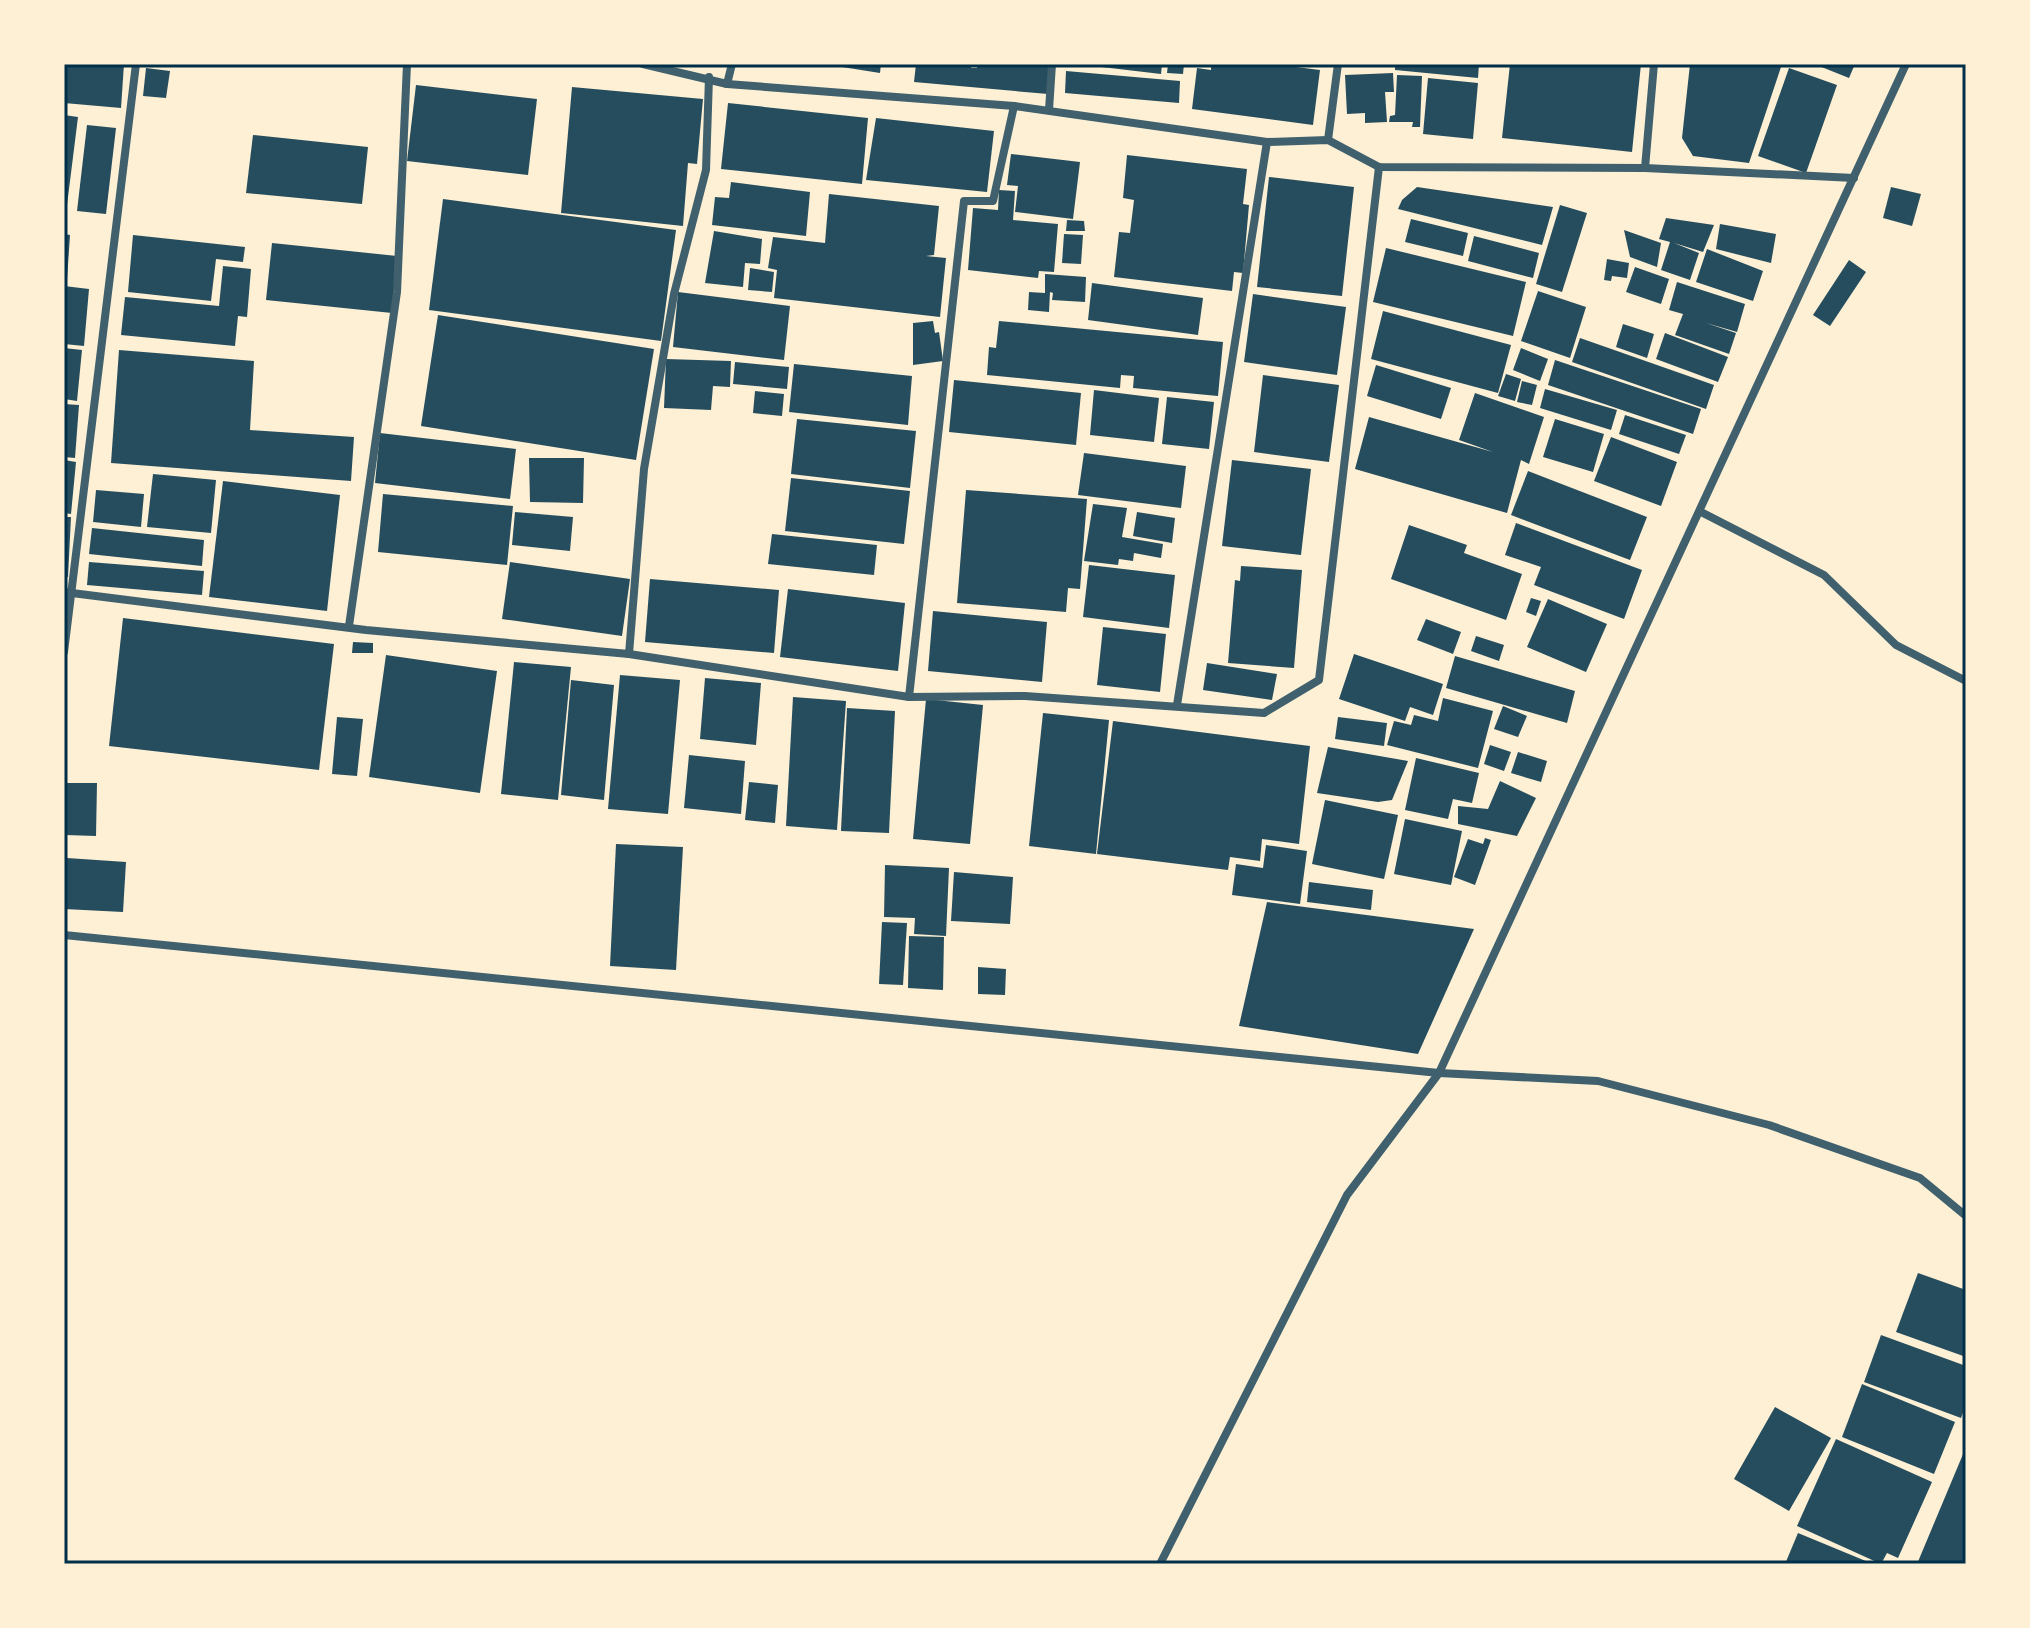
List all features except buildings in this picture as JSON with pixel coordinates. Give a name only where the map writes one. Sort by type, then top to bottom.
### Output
[{"type":"street","points":[[64,652],[68,593],[136,64]]},
{"type":"street","points":[[349,626],[397,292],[407,64]]},
{"type":"street","points":[[643,64],[709,77],[727,84],[1014,106],[1267,142],[1328,140],[1379,167],[1645,168],[1854,178]]},
{"type":"street","points":[[727,84],[732,64]]},
{"type":"street","points":[[1049,110],[1052,64]]},
{"type":"street","points":[[1328,140],[1338,64]]},
{"type":"street","points":[[1645,168],[1654,64]]},
{"type":"street","points":[[1160,1564],[1347,1195],[1439,1073],[1906,64]]},
{"type":"street","points":[[629,654],[644,469],[674,294],[706,170],[709,77]]},
{"type":"street","points":[[909,697],[964,201],[993,201],[1014,106]]},
{"type":"street","points":[[1177,705],[1267,142]]},
{"type":"street","points":[[68,593],[349,626],[629,654],[909,697],[1025,696],[1177,705],[1224,713],[1264,713],[1319,680],[1379,167]]},
{"type":"street","points":[[1701,512],[1824,575],[1896,645],[1966,681]]},
{"type":"street","points":[[64,935],[1439,1073],[1598,1081],[1769,1125],[1920,1178],[1966,1216]]}]
